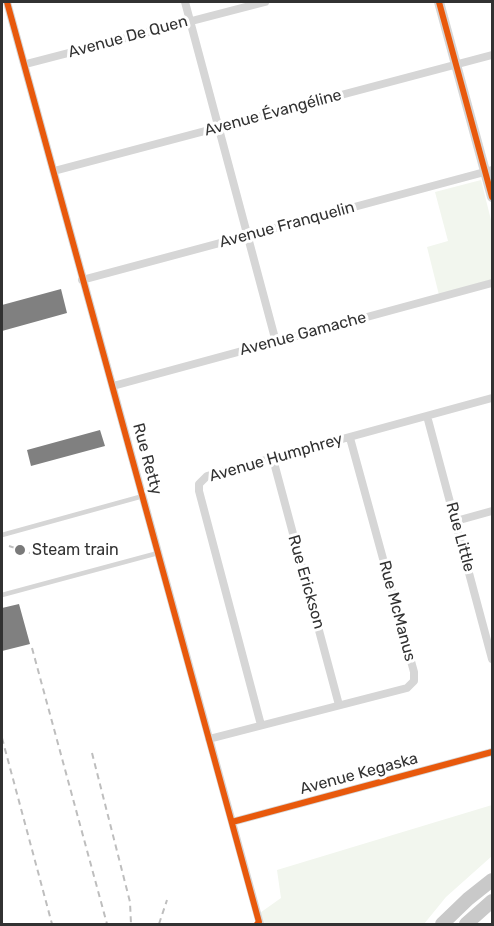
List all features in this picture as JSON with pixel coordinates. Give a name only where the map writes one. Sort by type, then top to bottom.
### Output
[{"type":"main road","points":[[442,924],[468,898],[492,880]]},
{"type":"main road","points":[[466,924],[492,901]]},
{"type":"street","name":"Rue Retty","points":[[8,2],[82,280],[260,924]]},
{"type":"street","points":[[185,2],[276,342]]},
{"type":"street","name":"Avenue De Quen","points":[[26,64],[265,2]]},
{"type":"street","points":[[439,2],[489,171],[492,197]]},
{"type":"street","name":"Avenue Évangéline","points":[[54,171],[492,55]]},
{"type":"street","name":"Avenue Franquelin","points":[[82,280],[489,171]]},
{"type":"street","name":"Avenue Gamache","points":[[113,386],[492,283]]},
{"type":"street","name":"Avenue Humphrey","points":[[261,725],[199,484],[207,476],[492,399]]},
{"type":"street","name":"Rue Little","points":[[427,416],[489,633],[492,658]]},
{"type":"street","name":"Rue McManus","points":[[209,739],[407,688],[414,681],[414,672],[394,593],[350,438]]},
{"type":"street","name":"Rue Erickson","points":[[273,459],[339,705]]},
{"type":"street","points":[[456,521],[492,512]]},
{"type":"street","name":"Avenue Kegaska","points":[[232,822],[492,753]]},
{"type":"lane","points":[[2,535],[143,496]]},
{"type":"lane","points":[[2,596],[158,553]]},
{"type":"shaded area","points":[[481,180],[492,224],[492,281],[439,295],[427,247],[448,241],[435,192]]},
{"type":"shaded area","points":[[492,805],[492,856],[446,897],[424,924],[260,924],[257,915],[281,898],[277,870]]},
{"type":"building","points":[[61,289],[67,313],[2,331],[2,305]]},
{"type":"building","points":[[100,430],[105,446],[31,466],[27,450]]},
{"type":"building","points":[[19,604],[30,644],[2,651],[2,608]]},
{"type":"railway","points":[[9,546],[30,553]]},
{"type":"railway","points":[[32,648],[107,924]]},
{"type":"railway","points":[[2,738],[52,924]]},
{"type":"railway","points":[[92,753],[130,902],[131,924]]},
{"type":"railway","points":[[159,924],[167,900]]},
{"type":"cycle path","points":[[7,2],[259,922],[257,924]]},
{"type":"cycle path","points":[[439,2],[492,197]]},
{"type":"cycle path","points":[[232,822],[492,752]]},
{"type":"place","name":"Steam train","points":[[20,550]]}]
